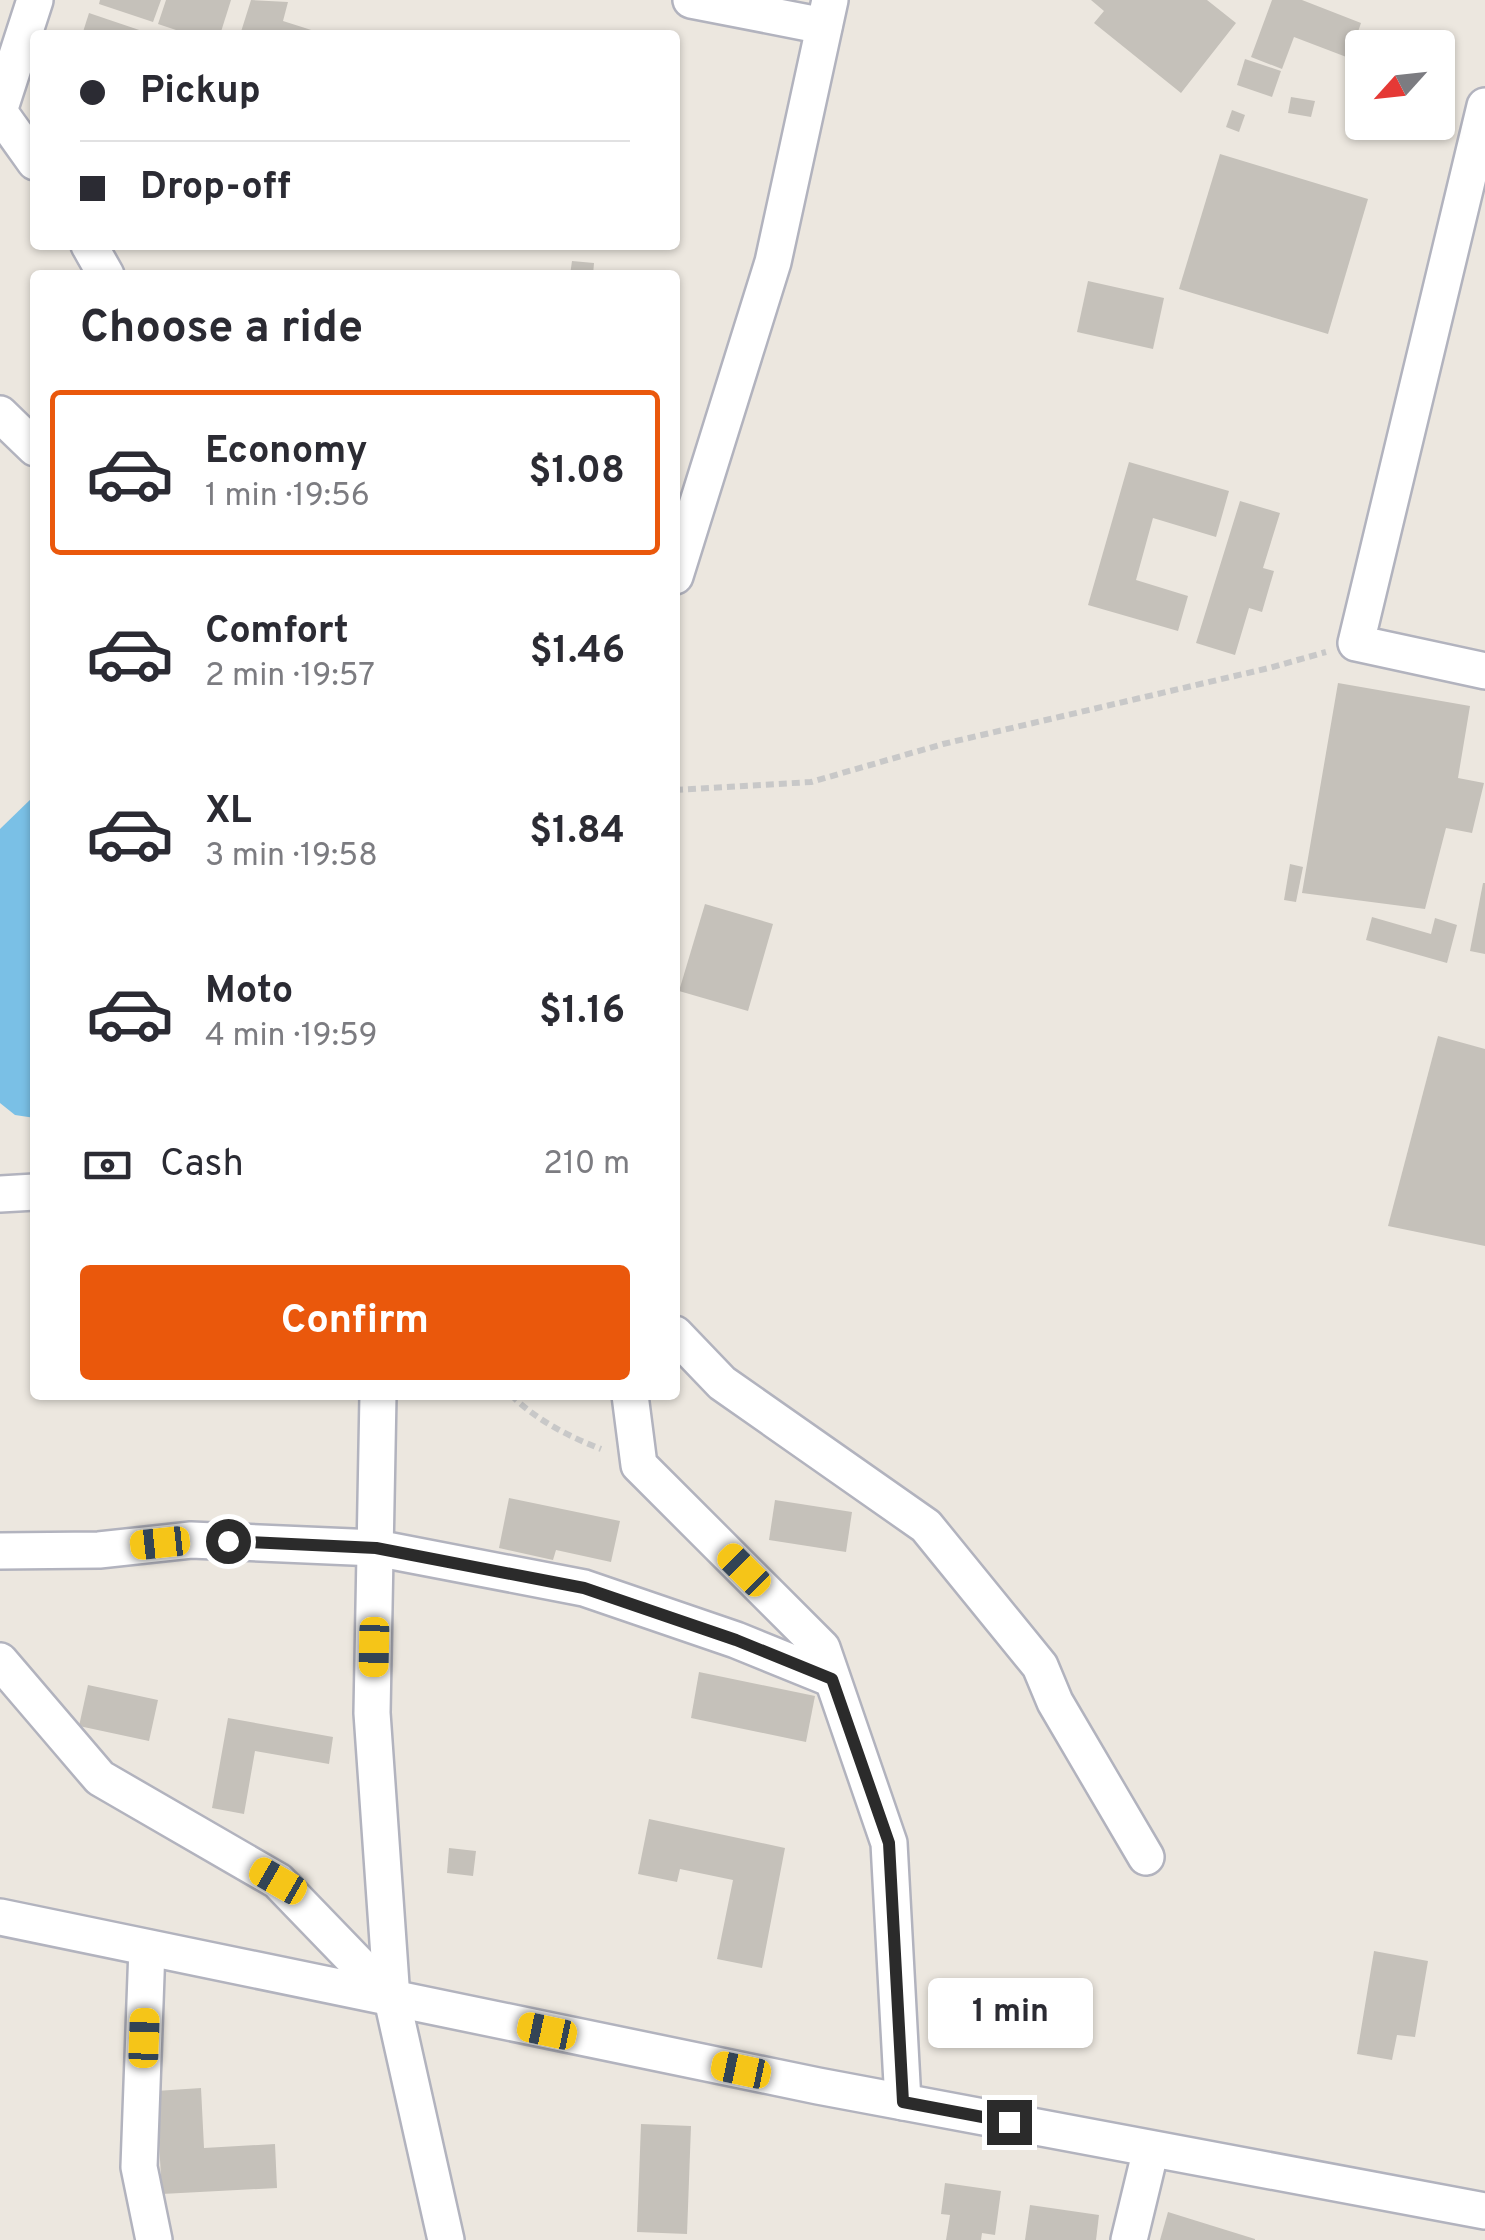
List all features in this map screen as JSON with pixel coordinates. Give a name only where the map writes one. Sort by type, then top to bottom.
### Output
[{"type":"street","points":[[30,155],[0,111],[35,0]]},
{"type":"street","points":[[680,560],[773,262],[827,13],[691,0]]},
{"type":"street","points":[[1485,106],[1356,644],[1485,671]]},
{"type":"street","points":[[0,414],[30,443]]},
{"type":"street","points":[[0,1194],[30,1192]]},
{"type":"street","points":[[680,1339],[722,1382],[926,1526],[1040,1666],[1055,1702],[1146,1857]]},
{"type":"street","points":[[378,1400],[372,1713],[392,1999],[446,2240]]},
{"type":"street","points":[[631,1400],[639,1465],[822,1648],[889,1843],[903,2102]]},
{"type":"street","points":[[0,1551],[99,1550],[191,1540],[376,1548],[584,1588],[736,1640],[832,1679]]},
{"type":"street","points":[[0,1661],[100,1778],[278,1881],[392,1999]]},
{"type":"street","points":[[0,1917],[903,2102],[1485,2211]]},
{"type":"street","points":[[148,1948],[140,2167],[154,2240]]},
{"type":"street","points":[[1129,2240],[1150,2148]]},
{"type":"path","points":[[680,790],[811,782],[943,744],[1356,644]]},
{"type":"path","points":[[516,1400],[528,1412],[580,1441],[639,1465]]},
{"type":"water","points":[[30,800],[30,1117],[15,1115],[0,1103],[0,829]]},
{"type":"building","points":[[100,0],[161,0],[153,22],[99,4]]},
{"type":"building","points":[[166,0],[231,0],[222,30],[176,30],[158,24]]},
{"type":"building","points":[[251,0],[288,2],[283,21],[311,30],[242,30]]},
{"type":"building","points":[[1091,0],[1207,0],[1236,23],[1181,93],[1094,23],[1104,11]]},
{"type":"building","points":[[1272,0],[1302,0],[1361,23],[1359,30],[1345,30],[1345,56],[1294,37],[1282,69],[1251,57]]},
{"type":"building","points":[[89,13],[139,30],[84,30]]},
{"type":"building","points":[[1245,59],[1281,71],[1272,97],[1237,85]]},
{"type":"building","points":[[1291,97],[1315,101],[1311,117],[1288,113]]},
{"type":"building","points":[[1232,110],[1245,115],[1239,132],[1226,127]]},
{"type":"building","points":[[1220,154],[1368,199],[1328,334],[1179,289]]},
{"type":"building","points":[[572,261],[594,263],[593,270],[571,270]]},
{"type":"building","points":[[1088,281],[1164,298],[1153,349],[1077,332]]},
{"type":"building","points":[[1129,462],[1229,491],[1216,537],[1153,518],[1136,580],[1188,596],[1178,631],[1088,605]]},
{"type":"building","points":[[1240,501],[1280,513],[1263,568],[1274,571],[1262,612],[1249,608],[1235,655],[1196,643]]},
{"type":"building","points":[[1338,683],[1470,706],[1458,778],[1484,783],[1472,833],[1446,828],[1425,909],[1302,893]]},
{"type":"building","points":[[1290,864],[1303,867],[1296,902],[1284,900]]},
{"type":"building","points":[[1485,883],[1485,954],[1470,951]]},
{"type":"building","points":[[705,904],[773,924],[748,1011],[680,991]]},
{"type":"building","points":[[1372,917],[1431,934],[1435,918],[1457,925],[1447,963],[1366,940]]},
{"type":"building","points":[[1438,1036],[1485,1049],[1485,1246],[1388,1226]]},
{"type":"building","points":[[509,1498],[620,1521],[611,1562],[556,1550],[553,1560],[499,1548]]},
{"type":"building","points":[[775,1500],[852,1512],[846,1552],[769,1540]]},
{"type":"building","points":[[699,1672],[815,1696],[806,1742],[691,1718]]},
{"type":"building","points":[[88,1685],[158,1700],[149,1741],[79,1726]]},
{"type":"building","points":[[228,1718],[333,1737],[329,1764],[255,1751],[244,1814],[212,1808]]},
{"type":"building","points":[[649,1819],[785,1848],[762,1968],[717,1959],[733,1880],[680,1869],[677,1882],[638,1874]]},
{"type":"building","points":[[449,1848],[476,1851],[473,1876],[447,1873]]},
{"type":"building","points":[[1374,1951],[1428,1961],[1415,2037],[1397,2035],[1392,2060],[1357,2054]]},
{"type":"building","points":[[201,2088],[204,2148],[275,2144],[277,2188],[162,2194],[156,2091]]},
{"type":"building","points":[[641,2124],[691,2126],[687,2234],[637,2232]]},
{"type":"building","points":[[945,2183],[1001,2191],[995,2235],[982,2233],[981,2240],[946,2240],[950,2215],[941,2214]]},
{"type":"building","points":[[1030,2205],[1099,2215],[1096,2240],[1025,2240]]},
{"type":"building","points":[[1168,2212],[1255,2239],[1255,2240],[1160,2240]]},
{"type":"route","points":[[228,1541],[376,1548],[584,1588],[736,1640],[832,1679],[889,1843],[903,2102],[1009,2122]]}]
